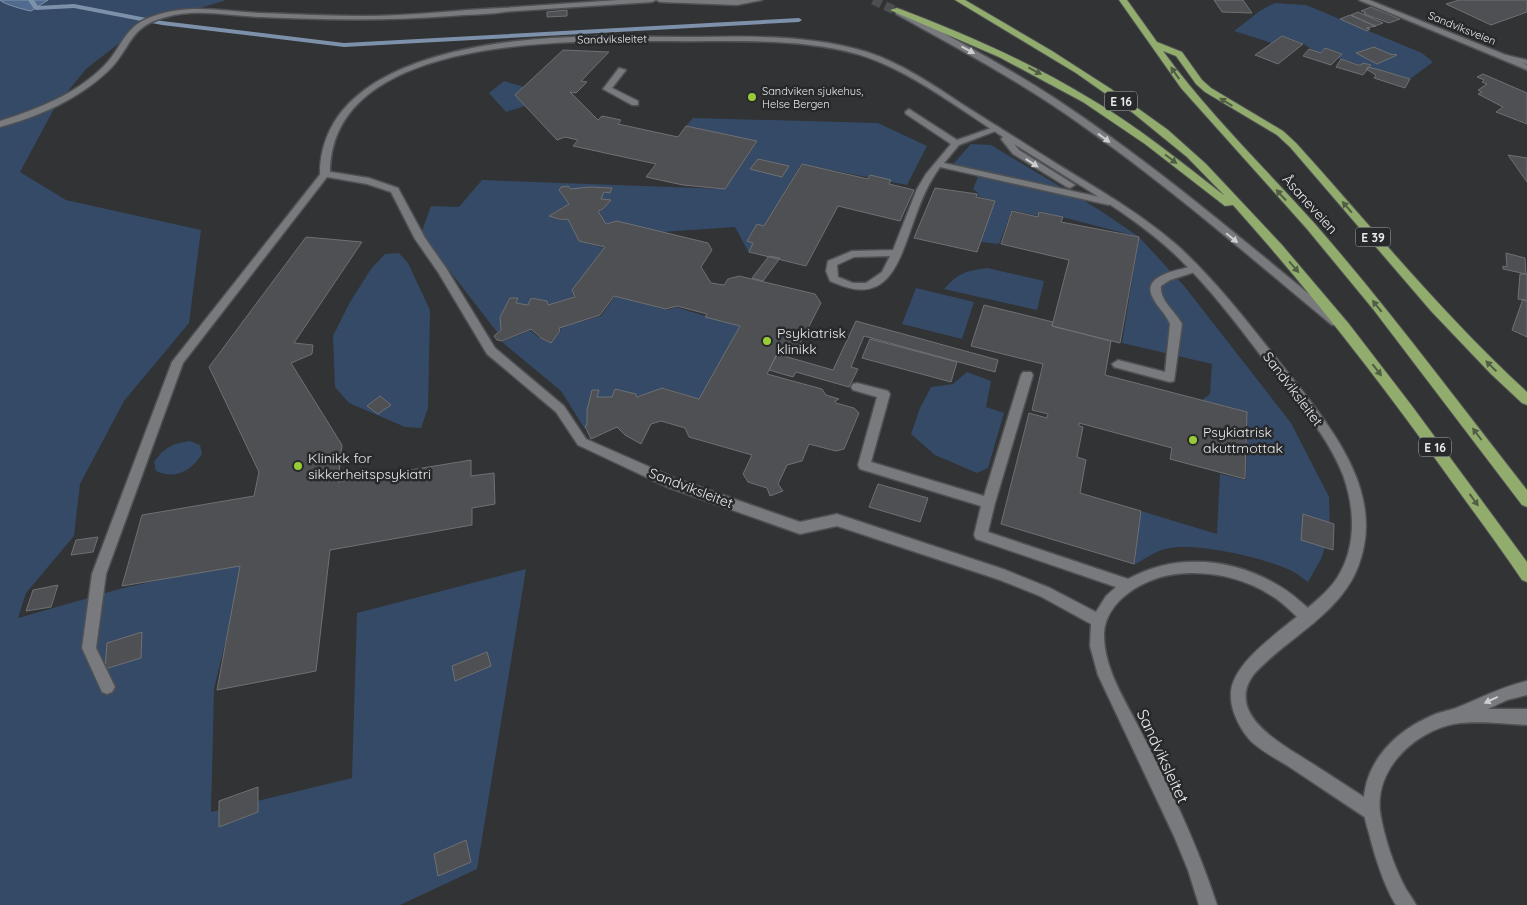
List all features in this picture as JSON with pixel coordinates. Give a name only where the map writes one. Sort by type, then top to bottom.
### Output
[{"type":"highway","name":"E 16","points":[[959,0],[1067,64],[1116,97],[1191,156],[1237,202],[1348,331],[1524,570]]},
{"type":"highway","name":"Åsaneveien","points":[[1123,0],[1184,86],[1311,227],[1377,306],[1527,501]]},
{"type":"highway","points":[[894,10],[973,40],[1066,87],[1142,138],[1261,230]]},
{"type":"highway","name":"E 39","points":[[1154,44],[1179,54],[1199,82],[1217,97],[1273,129],[1293,145],[1418,289],[1470,345],[1527,400]]},
{"type":"street","points":[[0,124],[44,109],[81,90],[108,68],[134,28],[155,17],[174,13],[194,10],[366,18],[652,0]]},
{"type":"street","points":[[660,0],[737,3],[758,0]]},
{"type":"street","name":"Sandviksveien","points":[[1363,0],[1504,57],[1527,62]]},
{"type":"street","points":[[894,10],[1017,79],[1079,120],[1179,195],[1348,331]]},
{"type":"street","name":"Sandviksleitet","points":[[1208,905],[1193,858],[1105,675],[1096,634],[1099,621],[1044,592],[1003,574],[837,520],[800,528],[672,483],[582,442],[560,409],[491,352],[442,270],[420,238],[395,190],[368,181],[325,174],[326,148],[341,119],[352,105],[380,84],[418,64],[460,52],[544,40],[771,40],[832,46],[866,54],[892,66],[997,129],[1016,152],[1023,157],[1066,183],[1109,202],[1160,236],[1194,269],[1241,320],[1319,422],[1343,460],[1353,486],[1359,514],[1359,539],[1355,562],[1341,585],[1309,618],[1270,648],[1250,667],[1241,682],[1238,692],[1239,706],[1247,722],[1258,737],[1372,812]]},
{"type":"street","points":[[1504,57],[1527,68]]},
{"type":"street","points":[[622,70],[607,89],[635,103]]},
{"type":"street","points":[[910,112],[956,143]]},
{"type":"street","points":[[895,253],[852,254],[832,263],[831,271],[834,279],[851,286],[870,286],[886,275],[923,186],[938,164],[956,143],[997,129]]},
{"type":"street","points":[[938,164],[1109,202]]},
{"type":"street","points":[[106,687],[89,648],[99,574],[178,362],[292,219],[325,174]]},
{"type":"street","points":[[1118,364],[1170,378],[1176,324],[1173,316],[1155,294],[1155,288],[1162,279],[1194,269]]},
{"type":"street","points":[[1028,375],[988,503],[980,535],[1128,585]]},
{"type":"street","points":[[857,387],[884,394],[864,465],[988,503]]},
{"type":"street","points":[[1099,621],[1114,597],[1128,585],[1158,571],[1178,567],[1201,567],[1226,571],[1252,579],[1275,590],[1309,618]]},
{"type":"street","points":[[1407,905],[1400,895],[1382,851],[1372,812],[1373,792],[1378,771],[1391,752],[1417,731],[1436,721],[1456,716],[1505,693],[1527,688]]},
{"type":"street","points":[[1456,716],[1527,718]]},
{"type":"shaded area","points":[[0,0],[48,0],[31,11]]},
{"type":"shaded area","points":[[25,0],[226,0],[140,27],[86,69],[55,107],[20,172],[66,200],[201,230],[189,323],[124,401],[80,484],[74,536],[26,593],[18,618],[123,588],[245,561],[214,689],[211,812],[352,778],[357,613],[526,569],[477,869],[400,905],[0,905],[0,1],[13,2]]},
{"type":"shaded area","points":[[1275,3],[1306,5],[1422,53],[1433,62],[1410,79],[1369,68],[1370,65],[1363,63],[1361,65],[1338,58],[1341,53],[1325,48],[1321,53],[1318,52],[1300,42],[1282,36],[1272,43],[1234,31],[1261,10]]},
{"type":"shaded area","points":[[504,81],[524,87],[525,106],[506,112],[489,93]]},
{"type":"shaded area","points":[[693,118],[878,123],[927,146],[907,185],[801,164],[749,253],[735,227],[662,232],[606,225],[599,211],[603,210],[610,201],[588,197],[568,187],[562,187],[559,191],[569,204],[549,216],[562,221],[568,219],[579,241],[604,248],[572,290],[575,297],[548,305],[547,302],[531,297],[526,320],[497,332],[421,234],[431,206],[459,207],[482,180],[725,189],[757,142],[686,126]]},
{"type":"shaded area","points":[[971,144],[991,145],[1101,211],[1139,237],[1039,211],[1038,216],[1012,210],[999,244],[981,242],[995,201],[977,196],[978,193],[973,189],[978,177],[954,163]]},
{"type":"shaded area","points":[[1139,237],[1185,287],[1291,423],[1329,497],[1330,532],[1321,559],[1308,582],[1292,571],[1265,561],[1229,552],[1193,547],[1165,549],[1134,565],[1141,511],[1217,534],[1220,474],[1246,480],[1247,412],[1202,400],[1210,394],[1212,364],[1122,343]]},
{"type":"shaded area","points":[[399,253],[408,263],[430,310],[428,408],[421,428],[405,427],[349,403],[335,387],[333,336],[350,302],[371,269],[385,254]]},
{"type":"shaded area","points":[[987,268],[1044,281],[1037,310],[944,289],[954,279],[963,274]]},
{"type":"shaded area","points":[[916,288],[974,302],[962,339],[902,324]]},
{"type":"shaded area","points":[[615,296],[668,310],[676,307],[741,327],[699,399],[665,388],[639,396],[617,391],[610,415],[585,429],[561,391],[502,342],[530,330],[538,337],[551,343],[561,331],[560,327],[601,316]]},
{"type":"shaded area","points":[[967,372],[991,381],[986,407],[1004,413],[988,468],[977,473],[935,455],[911,434],[920,408],[931,387],[953,384]]},
{"type":"shaded area","points":[[190,441],[200,445],[202,454],[193,465],[182,472],[170,475],[156,471],[154,462],[161,453],[169,447]]},
{"type":"building","points":[[1214,0],[1243,0],[1252,13],[1222,12]]},
{"type":"building","points":[[1459,0],[1527,0],[1527,12],[1491,25],[1446,4]]},
{"type":"building","points":[[1371,7],[1400,19],[1389,23],[1364,14],[1366,13],[1361,11]]},
{"type":"building","points":[[567,10],[567,16],[547,17],[547,12]]},
{"type":"building","points":[[1358,12],[1383,23],[1375,26],[1351,15]]},
{"type":"building","points":[[1350,15],[1376,26],[1366,28],[1370,29],[1367,31],[1340,19]]},
{"type":"building","points":[[1282,36],[1303,44],[1278,64],[1255,55]]},
{"type":"building","points":[[1374,47],[1397,55],[1377,64],[1356,53]]},
{"type":"building","points":[[1325,48],[1342,54],[1331,65],[1303,56],[1309,49],[1321,53]]},
{"type":"building","points":[[563,50],[609,52],[581,81],[587,82],[576,93],[570,92],[598,120],[602,116],[621,120],[618,124],[678,137],[686,126],[757,141],[725,189],[683,185],[646,177],[656,164],[573,146],[578,140],[565,137],[557,140],[515,95]]},
{"type":"building","points":[[1341,59],[1358,65],[1363,63],[1371,65],[1363,75],[1336,67]]},
{"type":"building","points":[[1368,67],[1410,79],[1405,88],[1374,78],[1376,75],[1366,69]]},
{"type":"building","points":[[1483,74],[1527,93],[1527,124],[1496,112],[1503,107],[1478,94],[1482,92],[1478,90],[1487,84],[1482,82],[1484,80],[1477,77]]},
{"type":"building","points":[[1508,155],[1527,158],[1527,182]]},
{"type":"building","points":[[758,159],[789,166],[782,177],[750,169]]},
{"type":"building","points":[[802,164],[868,179],[870,175],[891,180],[889,184],[914,190],[900,221],[838,206],[806,266],[749,252],[753,243],[747,241],[757,224],[764,226]]},
{"type":"building","name":"Psykiatrisk klinikk","points":[[568,186],[571,189],[589,187],[612,188],[610,193],[604,192],[601,199],[611,200],[603,209],[598,211],[606,224],[617,221],[708,243],[712,250],[701,267],[711,283],[724,285],[728,279],[739,276],[815,294],[821,303],[800,344],[789,348],[781,346],[767,374],[822,389],[826,395],[839,399],[835,401],[836,403],[854,408],[859,413],[844,449],[836,451],[809,444],[802,461],[787,465],[778,484],[783,491],[770,496],[767,488],[748,482],[743,474],[752,455],[689,437],[685,428],[661,421],[651,424],[641,444],[625,435],[617,427],[591,439],[585,426],[587,425],[587,410],[592,390],[599,390],[597,397],[612,397],[615,389],[636,394],[637,397],[662,388],[699,399],[740,326],[705,317],[707,314],[677,306],[666,309],[614,296],[600,315],[559,328],[560,331],[551,343],[541,338],[531,329],[502,341],[497,340],[494,336],[501,330],[500,317],[510,298],[518,298],[516,303],[528,305],[531,298],[547,301],[548,305],[575,297],[572,290],[605,247],[579,241],[568,219],[562,220],[549,216],[569,204],[559,190],[561,187]]},
{"type":"building","points":[[935,188],[977,194],[976,197],[995,201],[977,252],[914,238]]},
{"type":"building","points":[[1012,211],[1038,217],[1039,212],[1063,217],[1061,222],[1139,237],[1120,343],[1052,326],[1069,260],[1001,244]]},
{"type":"building","name":"Klinikk for sikkerheitspsykiatri","points":[[306,237],[362,242],[294,343],[313,345],[312,354],[291,363],[342,445],[338,482],[471,460],[471,476],[494,473],[495,504],[472,508],[472,525],[330,550],[316,671],[217,690],[240,566],[122,586],[142,515],[254,496],[259,472],[209,367]]},
{"type":"building","points":[[1506,253],[1525,258],[1526,274],[1503,269],[1503,266],[1507,267]]},
{"type":"building","points":[[769,256],[780,258],[763,281],[752,278]]},
{"type":"building","points":[[1520,274],[1527,274],[1527,301],[1518,299]]},
{"type":"building","points":[[1523,299],[1527,301],[1527,337],[1512,330]]},
{"type":"building","name":"Psykiatrisk akuttmottak","points":[[984,305],[1053,322],[1052,326],[1111,341],[1105,375],[1247,412],[1245,479],[1170,459],[1172,448],[1079,423],[1079,426],[1083,427],[1077,457],[1086,460],[1080,493],[1141,511],[1134,564],[1001,524],[1029,413],[1047,418],[1048,414],[1032,410],[1043,364],[971,346]]},
{"type":"building","points":[[856,321],[998,360],[995,372],[864,336],[851,367],[858,369],[849,387],[796,372],[793,377],[769,370],[777,354],[833,370]]},
{"type":"building","points":[[870,339],[957,362],[951,382],[862,358]]},
{"type":"building","points":[[380,396],[391,405],[378,414],[367,406]]},
{"type":"building","points":[[878,484],[928,498],[920,522],[869,507]]},
{"type":"building","points":[[1303,514],[1334,524],[1333,550],[1301,540]]},
{"type":"building","points":[[98,537],[93,552],[71,555],[76,540]]},
{"type":"building","points":[[58,585],[51,607],[26,611],[33,590]]},
{"type":"building","points":[[142,632],[141,658],[105,669],[107,643]]},
{"type":"building","points":[[487,652],[491,666],[455,681],[452,666]]},
{"type":"building","points":[[258,787],[258,812],[219,827],[219,801]]},
{"type":"building","points":[[466,840],[471,862],[438,876],[434,854]]},
{"type":"waterway","points":[[31,0],[36,8],[74,6],[162,23],[344,45],[799,20]]},
{"type":"tunnel","points":[[873,0],[894,10]]},
{"type":"place","name":"Sandviken sjukehus, Helse Bergen","points":[[752,97]]},
{"type":"place","name":"Psykiatrisk klinikk","points":[[767,341]]},
{"type":"place","name":"Psykiatrisk akuttmottak","points":[[1193,440]]},
{"type":"place","name":"Klinikk for sikkerheitspsykiatri","points":[[298,466]]}]
